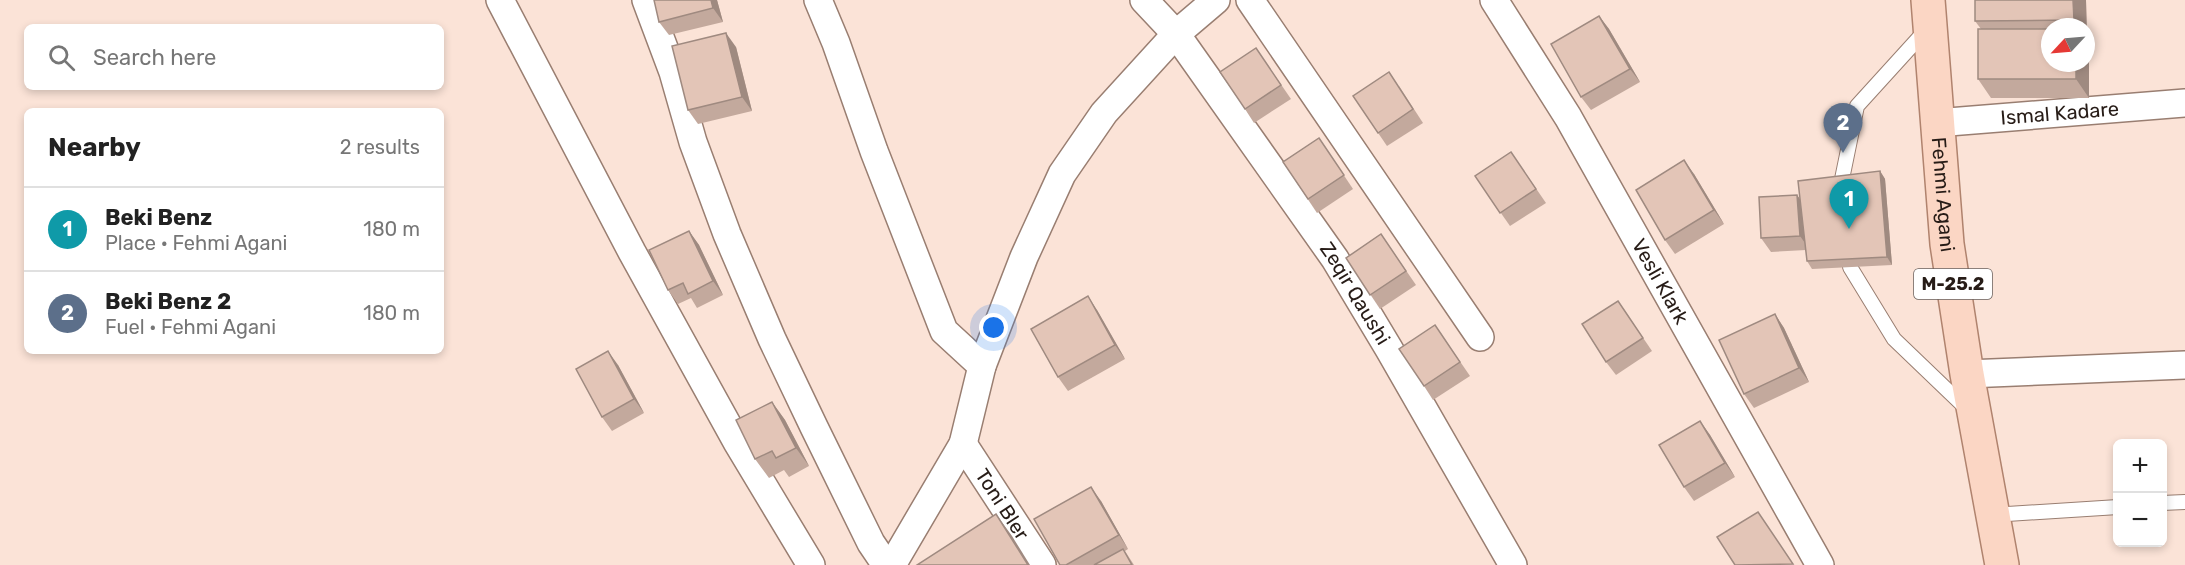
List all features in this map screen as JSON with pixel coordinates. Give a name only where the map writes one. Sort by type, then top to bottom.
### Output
[{"type":"main road","name":"Fehmi Agani","points":[[1929,13],[1947,244],[1967,374],[2001,565]]},
{"type":"street","points":[[500,0],[632,252],[737,442],[811,565]]},
{"type":"street","points":[[646,0],[673,72],[693,142],[727,234],[772,339],[814,427],[871,543],[886,565]]},
{"type":"street","points":[[818,0],[944,331],[982,366]]},
{"type":"street","name":"Zeqir Qaushi","points":[[1144,0],[1176,34],[1335,259],[1513,565]]},
{"type":"street","points":[[892,565],[963,444],[982,366],[1024,257],[1062,174],[1104,113],[1176,34],[1216,0]]},
{"type":"street","points":[[1250,0],[1480,337]]},
{"type":"street","name":"Vesli Klark","points":[[1494,0],[1568,117],[1820,565]]},
{"type":"street","name":"Ismal Kadare","points":[[1936,123],[2185,103]]},
{"type":"street","points":[[1967,374],[2185,365]]},
{"type":"street","name":"Toni Bler","points":[[963,444],[1042,565]]},
{"type":"lane","points":[[1841,184],[1857,106],[1929,13]]},
{"type":"lane","points":[[1850,267],[1894,339],[1975,416]]},
{"type":"lane","points":[[2167,503],[2185,502]]},
{"type":"lane","points":[[1992,515],[2113,507]]},
{"type":"building","points":[[654,0],[711,0],[713,8],[659,22]]},
{"type":"building","points":[[1975,0],[2073,0],[2074,18],[1975,21]]},
{"type":"building","points":[[1599,16],[1630,69],[1581,97],[1551,44]]},
{"type":"building","points":[[1978,29],[2041,29],[2041,72],[2076,72],[2076,79],[1978,79]]},
{"type":"building","points":[[726,33],[742,97],[688,110],[672,46]]},
{"type":"building","points":[[1256,48],[1281,85],[1245,109],[1220,72]]},
{"type":"building","points":[[1389,72],[1413,109],[1378,133],[1353,96]]},
{"type":"building","points":[[1319,138],[1344,175],[1308,199],[1283,162]]},
{"type":"building","points":[[1511,152],[1536,189],[1500,213],[1475,176]]},
{"type":"building","points":[[1684,160],[1714,210],[1665,240],[1636,190]]},
{"type":"building","points":[[1880,171],[1887,257],[1807,261],[1798,181]]},
{"type":"building","points":[[1797,195],[1800,236],[1761,238],[1759,197]]},
{"type":"building","points":[[689,231],[713,281],[688,294],[683,283],[668,290],[649,250]]},
{"type":"building","points":[[1381,234],[1406,271],[1370,295],[1346,258]]},
{"type":"building","points":[[1088,296],[1115,345],[1058,377],[1031,329]]},
{"type":"building","points":[[1618,301],[1643,338],[1606,362],[1582,324]]},
{"type":"building","points":[[1775,314],[1799,368],[1744,394],[1719,340]]},
{"type":"building","points":[[1435,325],[1460,362],[1424,386],[1399,349]]},
{"type":"building","points":[[608,351],[634,399],[602,417],[576,369]]},
{"type":"building","points":[[772,402],[796,448],[776,458],[772,451],[755,459],[736,420]]},
{"type":"building","points":[[1700,421],[1725,463],[1684,487],[1659,445]]},
{"type":"building","points":[[1091,487],[1119,535],[1066,565],[1060,565],[1034,519]]},
{"type":"building","points":[[1758,512],[1793,564],[1735,565],[1717,537]]},
{"type":"building","points":[[996,514],[1028,565],[917,565]]},
{"type":"building","points":[[1123,549],[1132,565],[1094,565]]},
{"type":"place","name":"Beki Benz 2","points":[[1843,153]]},
{"type":"place","name":"Beki Benz","points":[[1849,229]]}]
